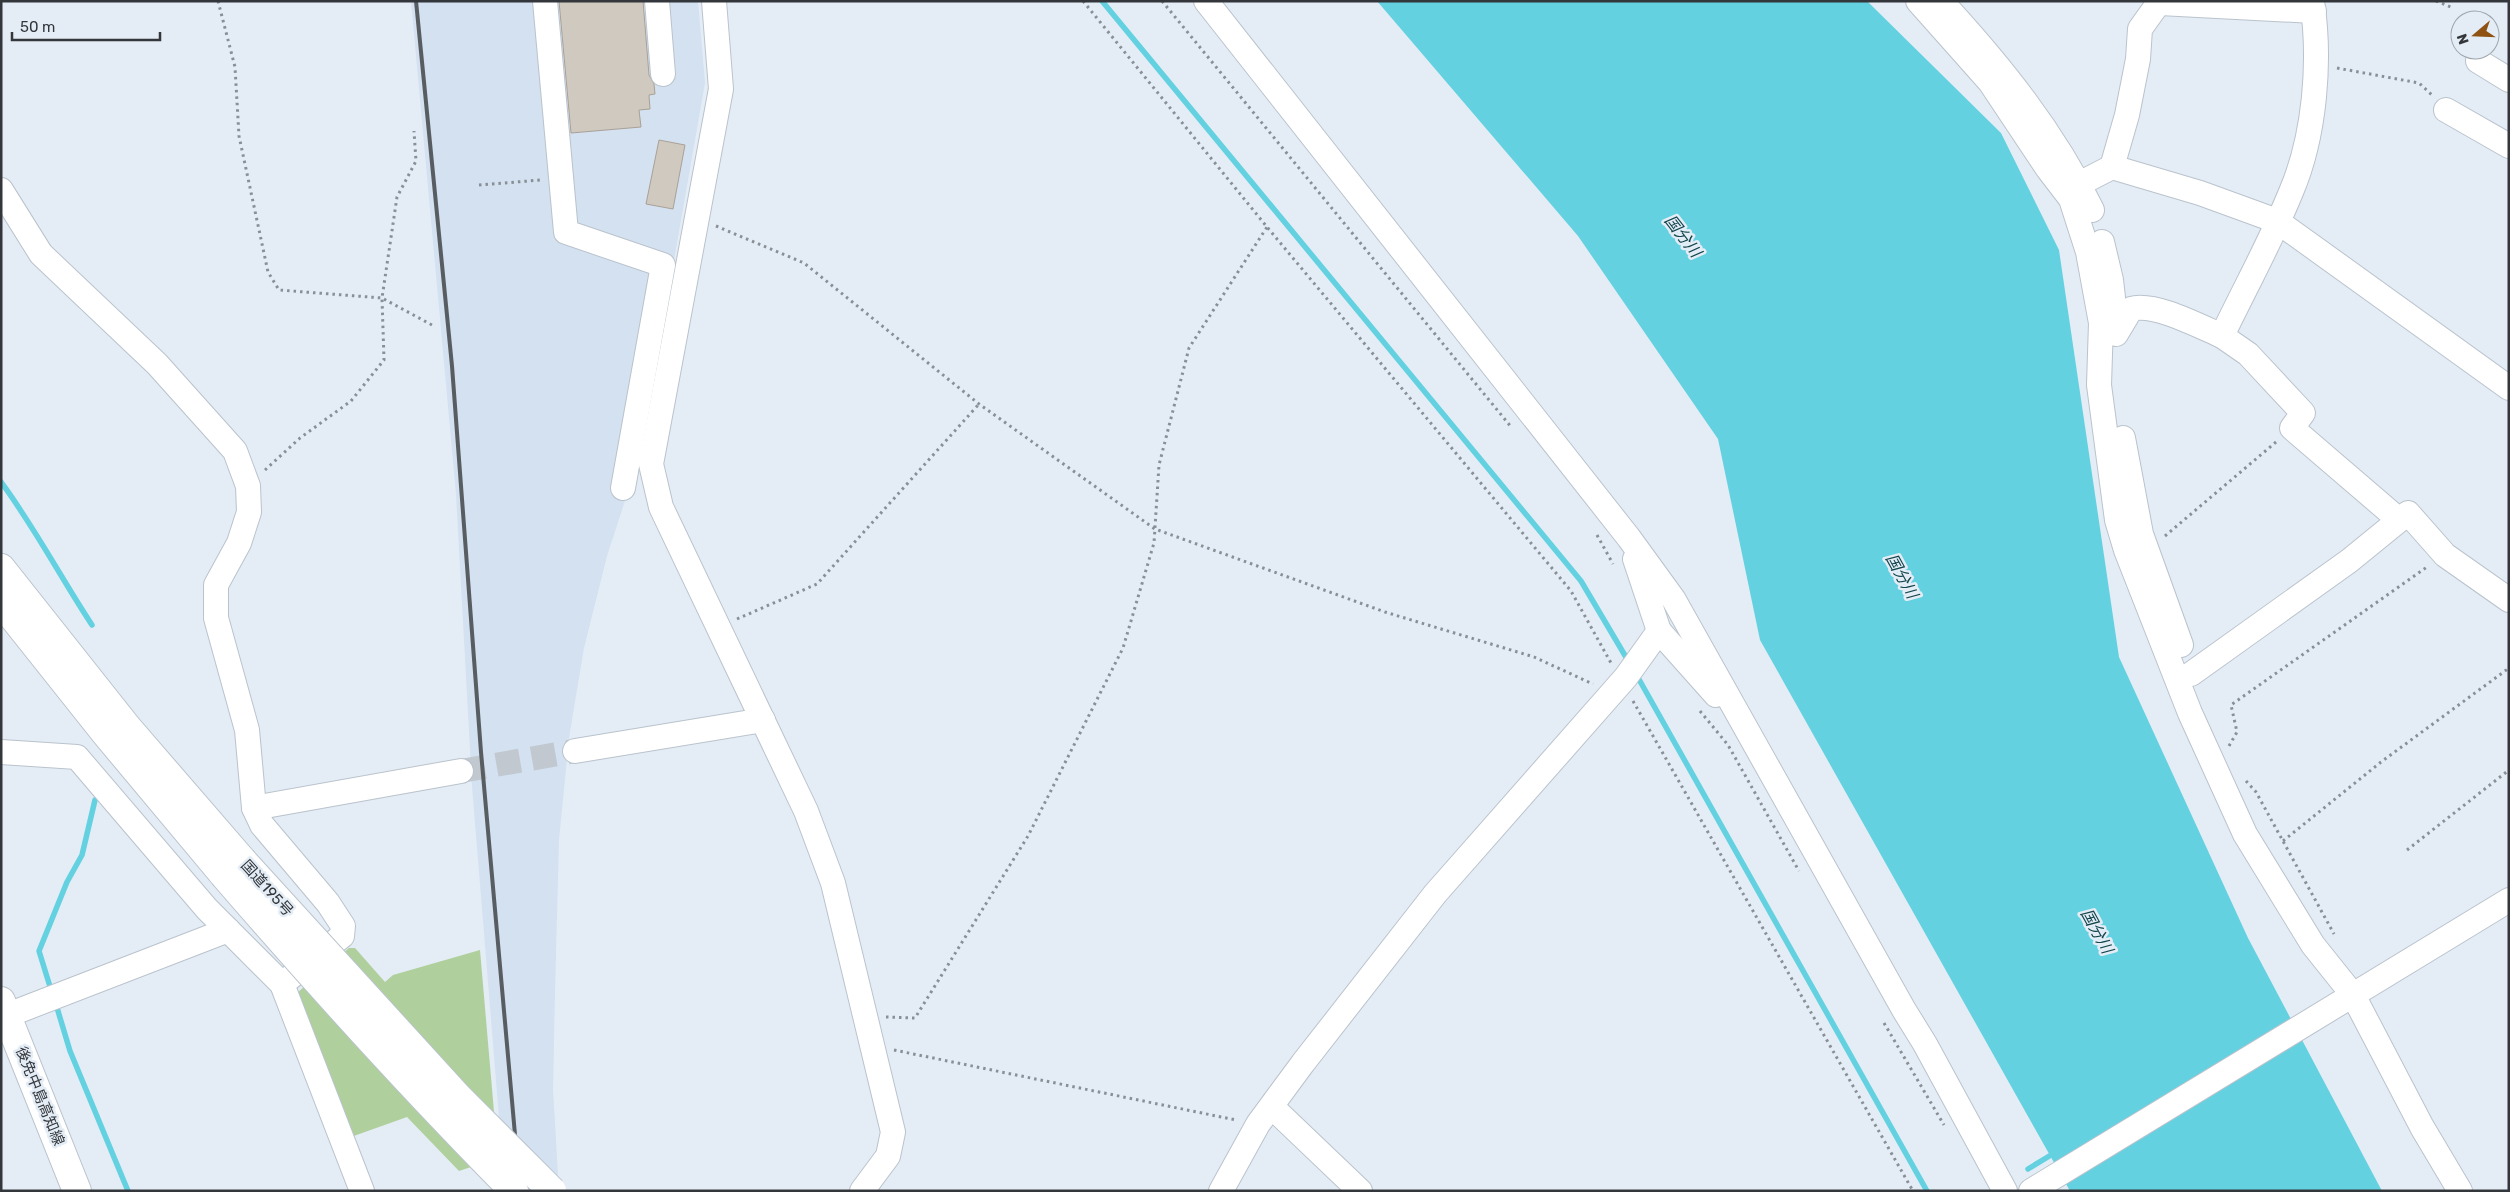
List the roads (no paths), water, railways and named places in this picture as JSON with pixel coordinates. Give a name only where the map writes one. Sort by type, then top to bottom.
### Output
[{"type":"main road","name":"国道195号","points":[[1,568],[126,727],[327,994],[514,1191]]},
{"type":"main road","name":"国道195号","points":[[1,602],[106,734],[232,867],[552,1191]]},
{"type":"main road","name":"後免中島高知線","points":[[4,1008],[77,1191]]},
{"type":"street","points":[[544,1],[566,232],[663,265],[623,488]]},
{"type":"street","points":[[657,1],[663,74]]},
{"type":"street","points":[[714,1],[721,88],[651,464],[661,507],[806,811],[833,883],[893,1132],[888,1156],[862,1191]]},
{"type":"street","points":[[1206,1],[1629,538],[1674,600],[1904,1010],[1925,1044],[2005,1191]]},
{"type":"street","points":[[1918,1],[1990,82],[2048,169],[2071,199],[2088,252],[2099,314],[2102,338],[2099,385],[2117,520],[2126,550],[2196,709],[2244,834],[2313,945],[2339,975]]},
{"type":"street","points":[[1941,1],[2033,110],[2079,184],[2093,211],[2111,280],[2116,334],[2114,378],[2140,534],[2191,674],[2196,709],[2227,758],[2263,836],[2332,950],[2346,1000],[2397,1078],[2454,1155],[2476,1191]]},
{"type":"street","points":[[2112,168],[2134,78],[2140,29],[2160,2],[2313,6],[2316,64],[2310,129],[2292,191],[2222,336]]},
{"type":"street","points":[[2478,61],[2509,80]]},
{"type":"street","points":[[2446,110],[2509,146]]},
{"type":"street","points":[[2079,184],[2112,168],[2200,193],[2277,221],[2509,388]]},
{"type":"street","points":[[1,190],[40,254],[157,364],[235,451],[248,486],[249,512],[239,543],[216,585],[216,618],[248,730],[254,808],[262,825],[328,903],[343,926],[342,936],[282,984]]},
{"type":"street","points":[[2116,334],[2131,309],[2140,306],[2174,316],[2222,336],[2248,354],[2303,413],[2292,428],[2398,520]]},
{"type":"street","points":[[2191,674],[2349,560],[2408,513],[2445,555],[2509,599]]},
{"type":"street","points":[[1629,538],[1653,639],[1746,729]]},
{"type":"street","points":[[1220,1191],[1265,1116],[1303,1063],[1435,894],[1620,684],[1653,639]]},
{"type":"street","points":[[575,751],[762,720]]},
{"type":"street","points":[[1,752],[77,757],[207,909],[282,984],[362,1191]]},
{"type":"street","points":[[254,808],[461,770]]},
{"type":"street","points":[[2031,1191],[2509,900]]},
{"type":"street","points":[[4,1008],[228,930]]},
{"type":"street","points":[[2397,1078],[2422,1127],[2460,1191]]},
{"type":"street","points":[[1265,1116],[1360,1191]]},
{"type":"water","name":"国分川","points":[[1377,1],[1867,1],[2001,133],[2059,250],[2119,657],[2248,938],[2382,1191],[2070,1191],[1760,640],[1718,439],[1578,236]]},
{"type":"waterway","points":[[1102,1],[1581,581],[1630,664]]},
{"type":"waterway","points":[[1,482],[92,625]]},
{"type":"waterway","points":[[1636,674],[1927,1191]]},
{"type":"waterway","points":[[52,993],[39,951],[67,882],[82,855],[95,800]]},
{"type":"waterway","points":[[55,1001],[70,1051],[128,1191]]},
{"type":"waterway","points":[[2028,1169],[2056,1152]]},
{"type":"tunnel","points":[[461,771],[575,751]]},
{"type":"railway","points":[[416,1],[452,366],[481,752],[520,1191]]}]
